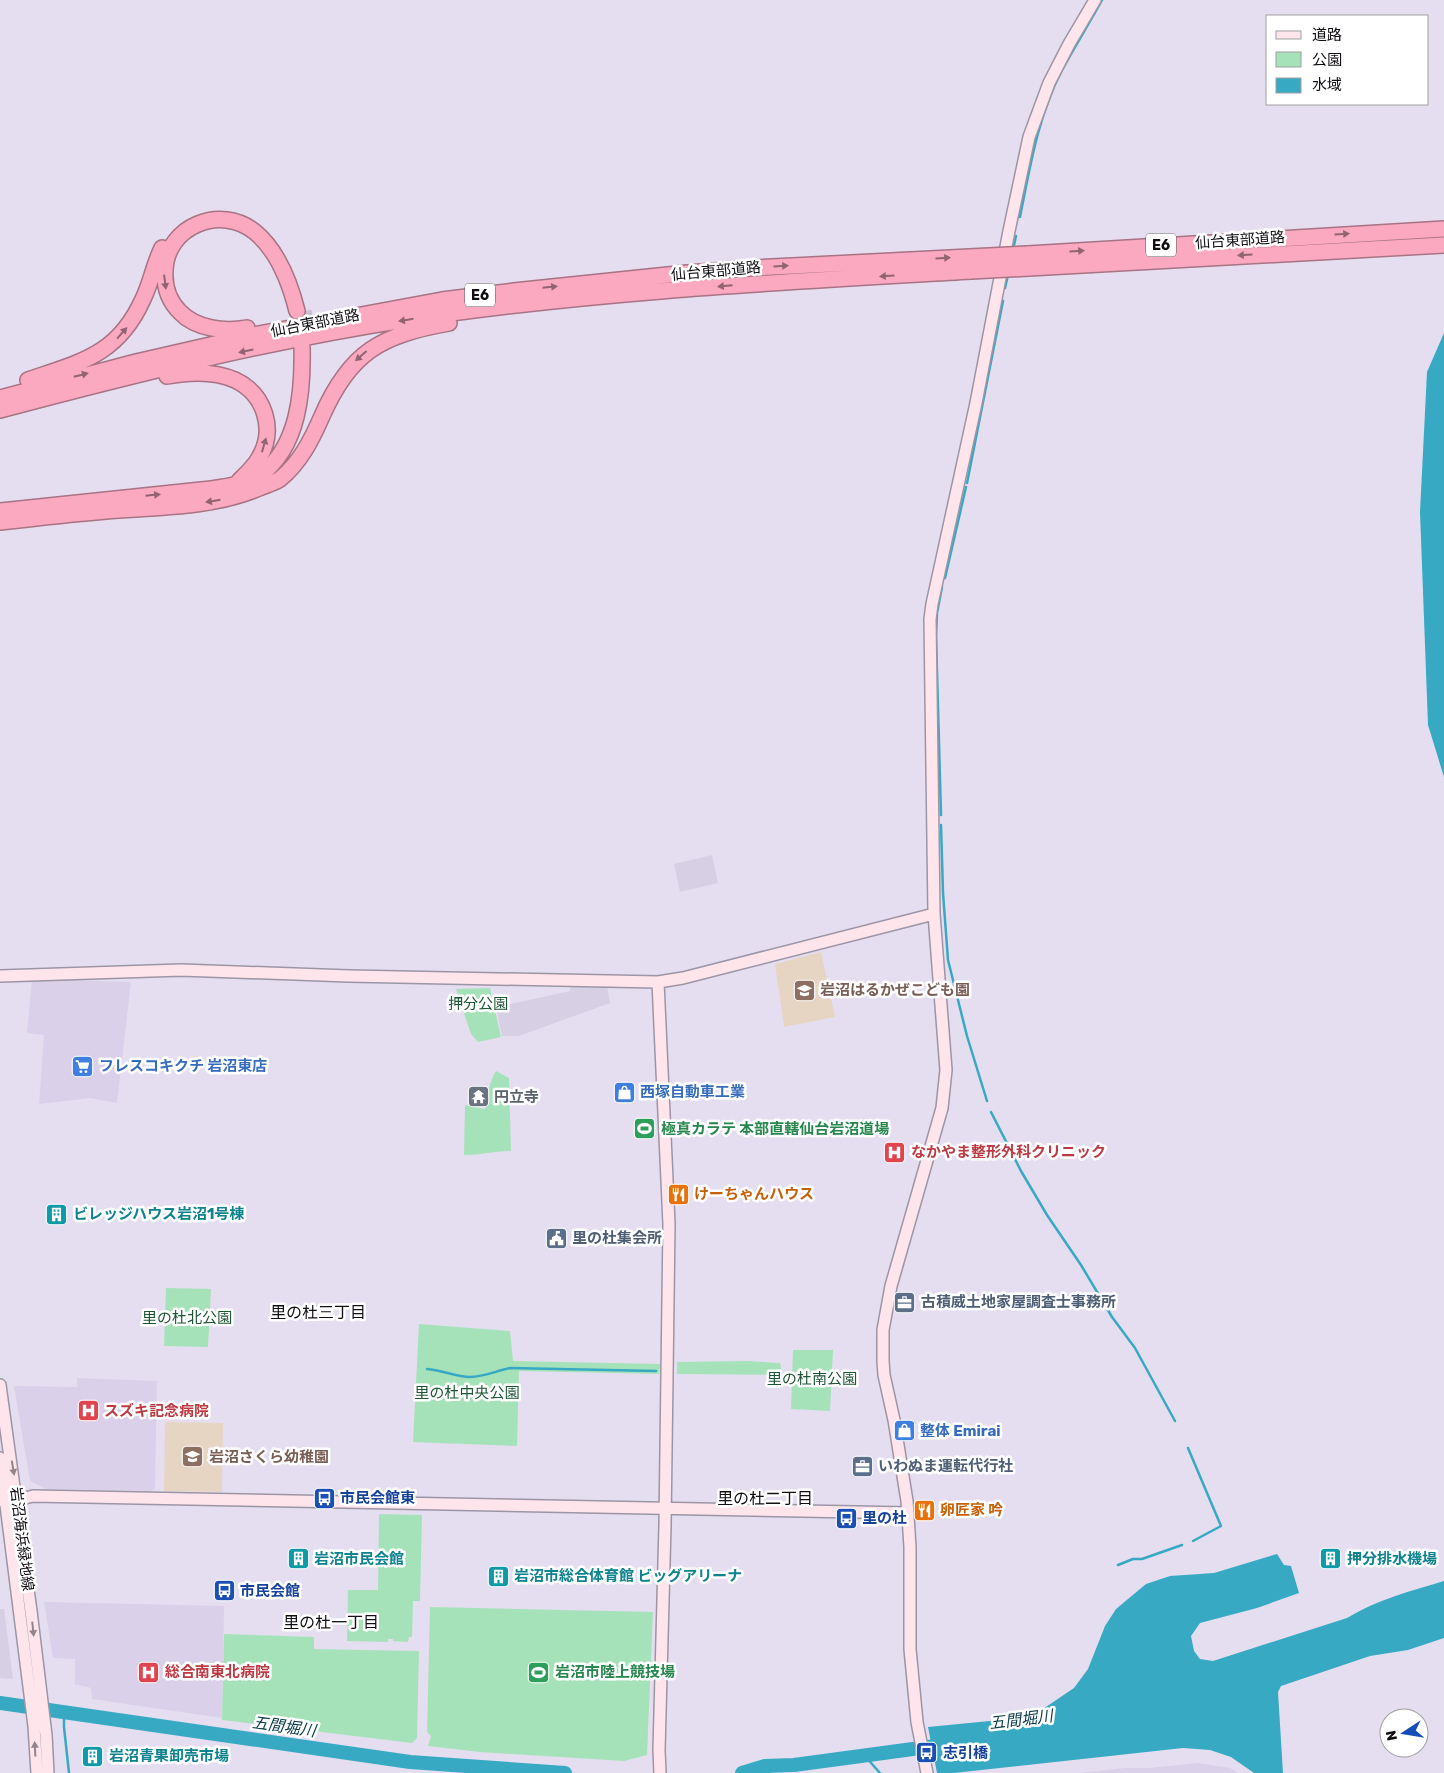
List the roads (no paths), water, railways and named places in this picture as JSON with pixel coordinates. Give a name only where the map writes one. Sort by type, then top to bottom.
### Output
[{"type":"highway","points":[[0,389],[82,362],[111,345],[134,319],[155,265],[172,233],[187,222],[215,212],[232,213],[247,219],[262,230],[276,245],[288,266],[298,290],[301,311],[287,279],[269,247],[254,231],[238,223],[219,219],[201,222],[192,226],[178,238],[167,256],[165,286],[178,311],[193,322],[229,330],[412,299],[514,291]]},
{"type":"highway","name":"仙台東部道路","points":[[1029,261],[1293,237],[1444,229]]},
{"type":"highway","name":"仙台東部道路","points":[[0,398],[118,366],[254,335],[442,300],[514,291],[754,268],[970,264],[1293,253],[1444,245]]},
{"type":"highway","name":"仙台東部道路","points":[[0,410],[139,374],[332,333],[418,318],[628,294],[970,264]]},
{"type":"highway","points":[[0,522],[202,503],[235,497],[260,488],[280,479],[294,465],[314,436],[330,398],[342,378],[365,353],[384,341],[440,324],[628,294]]},
{"type":"highway","points":[[0,511],[211,489],[236,484],[259,475],[275,460],[294,426],[306,346],[307,395],[300,428],[286,457],[260,488]]},
{"type":"highway","points":[[0,410],[171,375],[204,373],[226,376],[244,385],[258,399],[263,408],[267,428],[266,440],[259,459],[236,484]]},
{"type":"street","points":[[927,1773],[917,1722],[910,1649],[908,1513],[894,1420],[884,1375],[882,1348],[891,1286],[942,1108],[946,1070],[934,914],[930,639],[932,604],[978,394],[1029,137],[1049,82],[1095,0]]},
{"type":"street","points":[[0,976],[181,970],[357,976],[658,982],[683,978],[934,914]]},
{"type":"street","points":[[658,982],[669,1224],[660,1769]]},
{"type":"street","name":"岩沼海浜緑地線","points":[[0,1385],[11,1502],[40,1726]]},
{"type":"street","name":"岩沼海浜緑地線","points":[[0,1458],[11,1502]]},
{"type":"street","points":[[11,1502],[32,1496],[908,1513]]},
{"type":"street","points":[[37,1773],[40,1726]]},
{"type":"street","points":[[40,1726],[48,1773]]},
{"type":"water","points":[[1444,333],[1444,777],[1428,725],[1420,512],[1427,372]]},
{"type":"water","points":[[1277,1554],[1284,1565],[1291,1566],[1299,1593],[1257,1608],[1200,1623],[1191,1636],[1194,1651],[1200,1659],[1213,1661],[1347,1618],[1382,1601],[1444,1581],[1444,1638],[1408,1650],[1370,1656],[1281,1686],[1278,1692],[1283,1773],[1254,1773],[1231,1757],[1210,1750],[1183,1748],[954,1773],[937,1773],[928,1727],[1031,1717],[1074,1688],[1088,1669],[1105,1626],[1116,1609],[1146,1584],[1170,1576],[1214,1573]]},
{"type":"waterway","points":[[1020,217],[1027,179],[1047,105],[1062,70],[1102,0]]},
{"type":"waterway","points":[[1013,250],[1016,236]]},
{"type":"waterway","points":[[1005,288],[1008,275]]},
{"type":"waterway","points":[[967,483],[1003,301]]},
{"type":"waterway","points":[[945,578],[966,487]]},
{"type":"waterway","points":[[941,815],[936,636],[937,613],[942,587]]},
{"type":"waterway","points":[[941,825],[943,893],[948,960],[967,1036],[987,1101]]},
{"type":"waterway","points":[[991,1112],[1021,1171],[1047,1215],[1081,1265],[1112,1317],[1135,1348],[1175,1421]]},
{"type":"waterway","points":[[427,1369],[470,1377],[510,1368],[656,1371]]},
{"type":"waterway","points":[[1188,1448],[1221,1526],[1193,1541]]},
{"type":"waterway","points":[[1118,1565],[1182,1545]]},
{"type":"waterway","name":"五間堀川","points":[[0,1703],[410,1762],[565,1773]]},
{"type":"waterway","points":[[64,1711],[69,1773]]},
{"type":"waterway","name":"五間堀川","points":[[742,1773],[765,1766],[794,1765],[950,1744]]},
{"type":"waterway","points":[[864,1755],[880,1773]]},
{"type":"waterway","name":"五間堀川","points":[[765,1766],[769,1773]]},
{"type":"tunnel","points":[[304,311],[310,345]]},
{"type":"place","name":"岩沼はるかぜこども園","points":[[804,990]]},
{"type":"place","name":"フレスコキクチ 岩沼東店","points":[[83,1066]]},
{"type":"place","name":"西塚自動車工業","points":[[624,1092]]},
{"type":"place","name":"円立寺","points":[[478,1097]]},
{"type":"place","name":"極真カラテ 本部直轄仙台岩沼道場","points":[[645,1129]]},
{"type":"place","name":"なかやま整形外科クリニック","points":[[895,1152]]},
{"type":"place","name":"けーちゃんハウス","points":[[678,1194]]},
{"type":"place","name":"ビレッジハウス岩沼1号棟","points":[[57,1214]]},
{"type":"place","name":"里の杜集会所","points":[[556,1238]]},
{"type":"place","name":"古積威土地家屋調査士事務所","points":[[905,1302]]},
{"type":"place","name":"スズキ記念病院","points":[[88,1411]]},
{"type":"place","name":"整体 Emirai","points":[[904,1431]]},
{"type":"place","name":"岩沼さくら幼稚園","points":[[193,1457]]},
{"type":"place","name":"いわぬま運転代行社","points":[[862,1466]]},
{"type":"place","name":"市民会館東","points":[[324,1498]]},
{"type":"place","name":"卵匠家 吟","points":[[924,1510]]},
{"type":"place","name":"里の杜","points":[[846,1518]]},
{"type":"place","name":"岩沼市民会館","points":[[298,1559]]},
{"type":"place","name":"押分排水機場","points":[[1331,1559]]},
{"type":"place","name":"岩沼市総合体育館 ビッグアリーナ","points":[[498,1576]]},
{"type":"place","name":"市民会館","points":[[224,1591]]},
{"type":"place","name":"総合南東北病院","points":[[149,1672]]},
{"type":"place","name":"岩沼市陸上競技場","points":[[539,1672]]},
{"type":"place","name":"志引橋","points":[[927,1753]]},
{"type":"place","name":"岩沼青果卸売市場","points":[[93,1756]]},
{"type":"district","name":"里の杜三丁目","points":[[318,1312]]},
{"type":"district","name":"里の杜二丁目","points":[[765,1498]]},
{"type":"district","name":"里の杜一丁目","points":[[331,1622]]},
{"type":"park label","name":"押分公園","points":[[478,1004]]},
{"type":"park label","name":"里の杜北公園","points":[[187,1318]]},
{"type":"park label","name":"里の杜南公園","points":[[812,1379]]},
{"type":"park label","name":"里の杜中央公園","points":[[467,1393]]}]
